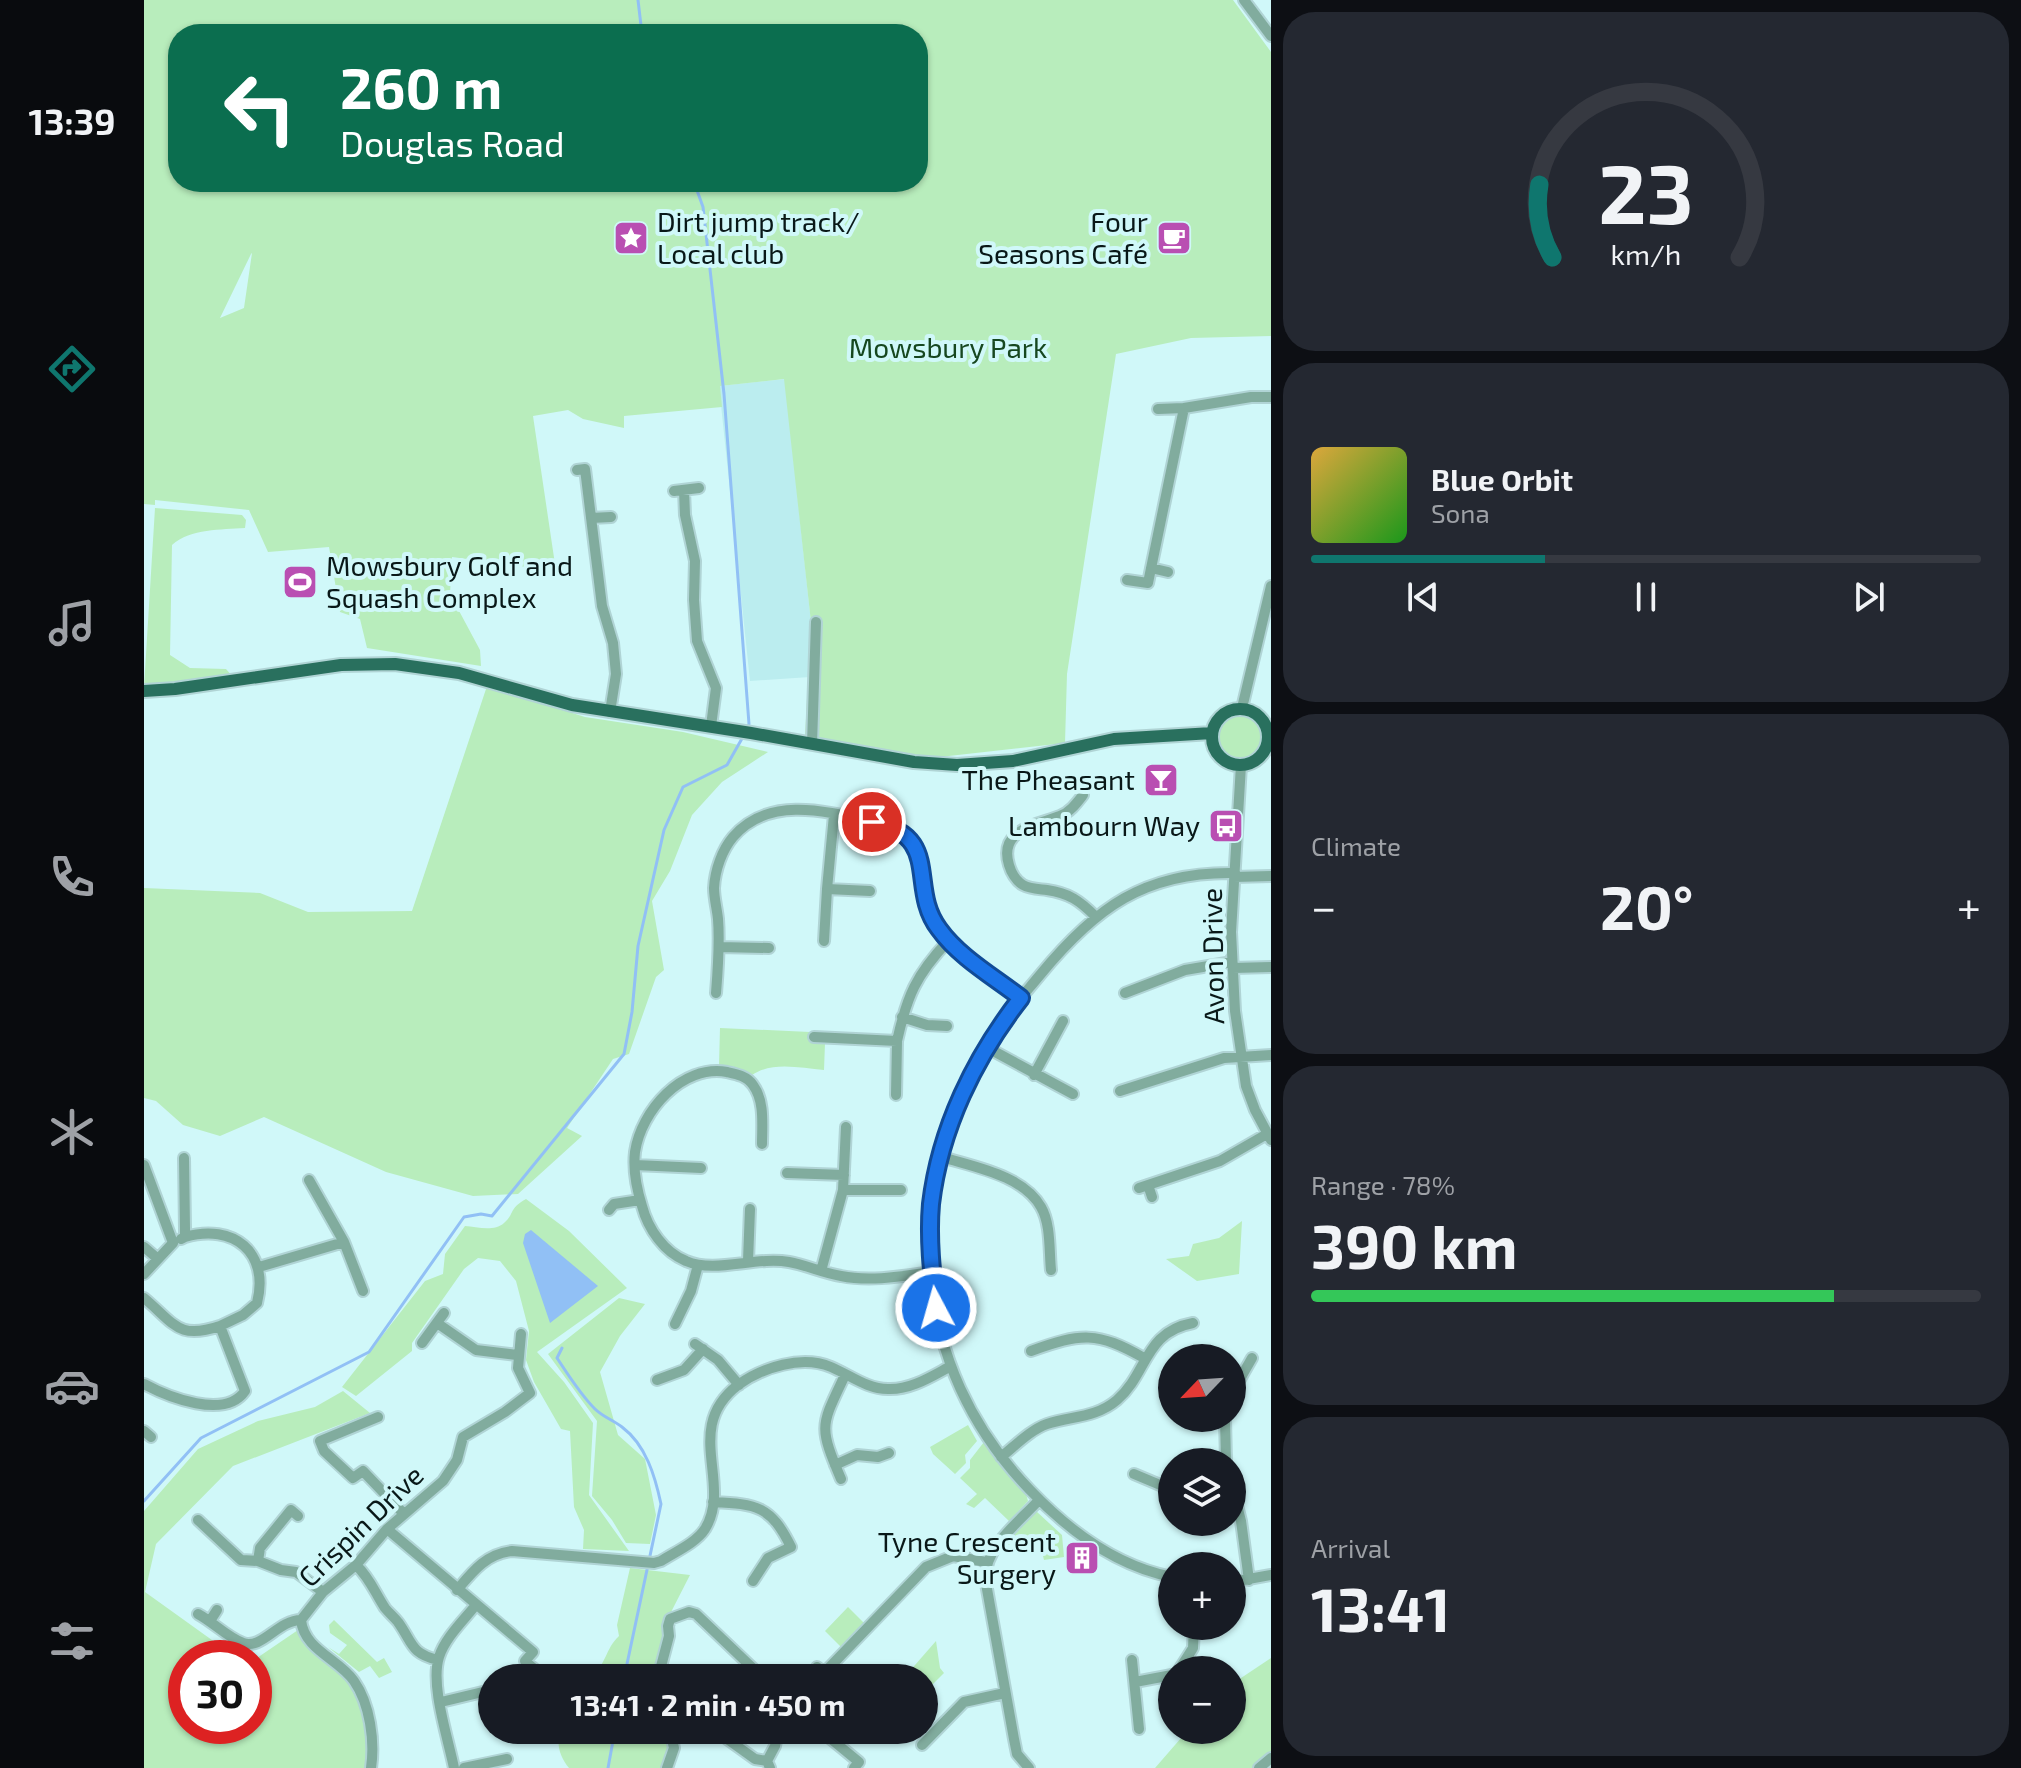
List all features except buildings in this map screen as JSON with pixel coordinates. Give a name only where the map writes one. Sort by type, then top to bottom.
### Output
[{"type":"main road","points":[[144,691],[341,665],[395,664],[459,673],[572,705],[610,712],[711,726],[914,762],[957,765],[1013,761],[1114,739],[1212,733]]},
{"type":"main road","points":[[1242,708],[1257,714],[1270,735],[1257,759],[1241,765],[1232,764],[1218,754],[1213,746],[1212,733],[1224,713],[1242,708]]},
{"type":"street","points":[[1244,0],[1271,36]]},
{"type":"street","points":[[1158,409],[1271,397]]},
{"type":"street","points":[[1127,580],[1148,583],[1184,408]]},
{"type":"street","points":[[577,470],[585,469],[602,606],[613,643],[616,674],[610,712]]},
{"type":"street","points":[[699,488],[679,490],[695,561],[697,641],[716,688],[711,726]]},
{"type":"street","points":[[591,518],[611,517]]},
{"type":"street","points":[[1151,568],[1168,572]]},
{"type":"street","points":[[1242,708],[1271,586]]},
{"type":"street","points":[[812,744],[816,622]]},
{"type":"street","name":"Avon Drive","points":[[1241,765],[1232,965],[1246,1086],[1269,1137]]},
{"type":"street","points":[[1083,795],[1069,811],[1020,830],[1008,848],[1008,862],[1013,875],[1022,885],[1076,897],[1095,916]]},
{"type":"street","points":[[716,993],[719,947],[714,889],[717,870],[729,841],[738,831],[763,815],[778,810],[807,810],[891,826],[904,834],[915,846],[920,859],[930,915],[948,941],[1021,998]]},
{"type":"street","points":[[824,941],[834,815]]},
{"type":"street","points":[[1158,1573],[1125,1563],[1093,1544],[1039,1500],[1001,1457],[964,1398],[951,1366],[936,1308],[930,1245],[931,1202],[949,1126],[986,1047],[1021,998],[1095,916],[1119,899],[1166,879],[1206,872],[1271,876]]},
{"type":"street","points":[[827,889],[870,891]]},
{"type":"street","points":[[896,1095],[897,1041],[907,999],[916,982],[948,941]]},
{"type":"street","points":[[719,947],[769,948]]},
{"type":"street","points":[[1125,993],[1185,970],[1232,965],[1271,967]]},
{"type":"street","points":[[902,1017],[927,1025],[947,1026]]},
{"type":"street","points":[[1034,1075],[1060,1037],[1063,1021]]},
{"type":"street","points":[[814,1037],[897,1041]]},
{"type":"street","points":[[986,1047],[1073,1094]]},
{"type":"street","points":[[1120,1091],[1198,1066],[1241,1056],[1271,1055]]},
{"type":"street","points":[[762,1144],[762,1110],[755,1086],[746,1078],[715,1070],[679,1084],[656,1106],[640,1136],[635,1165],[640,1200],[651,1229],[660,1241],[685,1261],[698,1265],[788,1262],[843,1277],[865,1278],[932,1272]]},
{"type":"street","points":[[821,1271],[843,1190],[846,1127]]},
{"type":"street","points":[[1152,1197],[1144,1187],[1220,1161],[1269,1137]]},
{"type":"street","points":[[942,1157],[1015,1182],[1031,1195],[1042,1208],[1046,1219],[1051,1270]]},
{"type":"street","points":[[184,1158],[185,1237]]},
{"type":"street","points":[[144,1165],[173,1243]]},
{"type":"street","points":[[635,1165],[701,1168]]},
{"type":"street","points":[[787,1173],[844,1175]]},
{"type":"street","points":[[309,1180],[344,1242],[363,1291]]},
{"type":"street","points":[[843,1190],[901,1190]]},
{"type":"street","points":[[612,1203],[640,1200]]},
{"type":"street","points":[[748,1261],[750,1209]]},
{"type":"street","points":[[144,1274],[173,1243],[185,1237],[211,1233],[234,1237],[247,1248],[259,1267],[257,1303],[243,1315],[196,1333],[186,1332],[144,1298]]},
{"type":"street","points":[[259,1267],[344,1242]]},
{"type":"street","points":[[144,1247],[158,1259]]},
{"type":"street","points":[[675,1324],[691,1291],[698,1265]]},
{"type":"street","points":[[422,1343],[441,1318],[476,1350],[517,1355]]},
{"type":"street","points":[[1001,1457],[1046,1424],[1089,1416],[1111,1403],[1130,1383],[1160,1337],[1174,1334],[1193,1323]]},
{"type":"street","points":[[144,1384],[186,1402],[224,1403],[240,1397],[245,1388],[220,1326]]},
{"type":"street","name":"Crispin Drive","points":[[371,1768],[372,1741],[367,1711],[356,1683],[308,1640],[301,1620],[323,1592],[356,1565],[387,1529],[443,1481],[457,1460],[463,1437],[530,1393],[518,1368],[521,1334]]},
{"type":"street","points":[[1031,1351],[1062,1340],[1086,1337],[1108,1339],[1144,1358]]},
{"type":"street","points":[[657,1380],[684,1370],[699,1346],[718,1360],[739,1385]]},
{"type":"street","points":[[1246,1377],[1252,1358]]},
{"type":"street","points":[[457,1590],[475,1569],[499,1552],[650,1562],[674,1553],[698,1537],[706,1527],[713,1502],[709,1437],[720,1406],[739,1385],[784,1365],[800,1362],[831,1367],[887,1390],[913,1385],[951,1366]]},
{"type":"street","points":[[841,1479],[824,1435],[824,1423],[845,1375]]},
{"type":"street","points":[[378,1417],[320,1441],[324,1451],[353,1478],[363,1471],[404,1514]]},
{"type":"street","points":[[835,1465],[857,1455],[872,1458],[889,1453]]},
{"type":"street","points":[[1134,1474],[1158,1484]]},
{"type":"street","points":[[1029,1768],[1017,1754],[985,1578],[986,1562],[992,1551],[1039,1500]]},
{"type":"street","points":[[713,1502],[762,1509],[773,1516],[782,1528],[791,1547],[768,1558],[753,1581]]},
{"type":"street","points":[[258,1561],[260,1548],[291,1510],[298,1516]]},
{"type":"street","points":[[198,1521],[241,1560],[258,1561],[296,1572],[323,1592]]},
{"type":"street","points":[[387,1529],[533,1652],[525,1661],[529,1664]]},
{"type":"street","points":[[1243,1536],[1249,1580]]},
{"type":"street","points":[[833,1664],[910,1582],[933,1563],[953,1556],[986,1562]]},
{"type":"street","points":[[356,1565],[375,1588],[385,1608],[398,1621],[411,1646],[422,1656],[438,1660]]},
{"type":"street","points":[[1246,1580],[1271,1575]]},
{"type":"street","points":[[454,1768],[437,1678],[438,1660],[475,1606]]},
{"type":"street","points":[[210,1621],[217,1610]]},
{"type":"street","points":[[662,1664],[670,1619],[689,1612],[696,1614],[748,1664]]},
{"type":"street","points":[[198,1614],[236,1640],[252,1645],[285,1623],[301,1620]]},
{"type":"street","points":[[1132,1660],[1136,1724]]},
{"type":"street","points":[[1135,1682],[1158,1678]]},
{"type":"street","points":[[441,1702],[478,1693]]},
{"type":"street","points":[[922,1745],[964,1702],[1005,1693]]},
{"type":"street","points":[[667,1768],[673,1744]]},
{"type":"street","points":[[734,1744],[755,1759],[769,1764],[775,1744]]},
{"type":"street","points":[[837,1744],[859,1762],[854,1768]]},
{"type":"street","points":[[1259,1768],[1271,1758]]},
{"type":"street","points":[[464,1768],[507,1759]]},
{"type":"shaded area","points":[[785,379],[811,622],[810,677],[750,681],[719,386]]},
{"type":"green space","name":"Mowsbury Park","points":[[144,0],[1233,0],[1271,52],[1271,336],[1191,338],[1116,354],[1067,674],[1065,743],[931,758],[805,737],[811,622],[784,379],[720,386],[722,407],[624,416],[624,428],[583,419],[568,410],[533,416],[556,571],[452,557],[450,594],[480,650],[481,666],[367,648],[360,619],[340,612],[329,547],[268,552],[249,510],[155,500],[155,505],[144,504]],"holes":[[[252,253],[244,308],[220,318]]]},
{"type":"green space","points":[[155,508],[242,515],[246,520],[245,528],[188,535],[172,545],[170,655],[190,668],[226,669],[233,677],[144,687]]},
{"type":"green space","points":[[487,686],[585,717],[683,732],[768,752],[722,782],[692,815],[670,871],[652,901],[664,970],[656,977],[629,1054],[613,1059],[567,1128],[582,1136],[518,1194],[473,1196],[386,1172],[264,1117],[220,1136],[183,1125],[156,1101],[144,1098],[144,888],[260,893],[308,912],[412,911]]},
{"type":"green space","points":[[1241,715],[1257,722],[1264,738],[1257,754],[1241,761],[1225,754],[1218,738],[1225,722]]},
{"type":"green space","points":[[720,1028],[810,1032],[810,1042],[825,1043],[824,1070],[778,1067],[752,1075],[732,1066],[719,1066]]},
{"type":"green space","points":[[526,1199],[569,1231],[627,1288],[537,1352],[564,1382],[593,1423],[589,1495],[629,1551],[583,1549],[584,1530],[574,1507],[570,1431],[561,1429],[534,1382],[526,1360],[529,1331],[516,1281],[500,1261],[478,1258],[464,1269],[412,1343],[412,1351],[356,1396],[342,1387],[425,1281],[443,1274],[445,1254],[465,1226],[500,1226]]},
{"type":"green space","points":[[1242,1221],[1239,1274],[1197,1281],[1166,1259],[1189,1256],[1193,1244],[1219,1238]]},
{"type":"green space","points":[[619,1298],[645,1304],[620,1336],[600,1372],[618,1435],[645,1459],[656,1515],[650,1544],[626,1543],[592,1496],[597,1421],[548,1354]]},
{"type":"green space","points":[[343,1391],[370,1413],[233,1466],[156,1544],[145,1592],[212,1640],[168,1640],[168,1744],[272,1744],[272,1648],[298,1630],[310,1647],[345,1675],[358,1690],[367,1724],[367,1768],[144,1768],[144,1511],[198,1449],[258,1421],[315,1407]]},
{"type":"green space","points":[[968,1425],[977,1441],[965,1455],[966,1463],[955,1474],[933,1454],[930,1447]]},
{"type":"green space","points":[[984,1442],[1026,1494],[1028,1501],[1009,1521],[985,1498],[974,1508],[966,1504],[977,1494],[960,1478],[970,1468],[970,1460]]},
{"type":"green space","points":[[1036,1511],[1062,1535],[1064,1557],[1044,1560],[1039,1540],[1010,1544],[1001,1549]]},
{"type":"green space","points":[[630,1568],[690,1575],[668,1618],[656,1664],[602,1664],[619,1636],[617,1625]]},
{"type":"green space","points":[[848,1607],[866,1625],[842,1648],[825,1631]]},
{"type":"green space","points":[[334,1620],[377,1662],[384,1658],[392,1672],[379,1678],[370,1666],[359,1672],[328,1647],[339,1654],[347,1645],[330,1633],[329,1625]]},
{"type":"green space","points":[[936,1641],[940,1668],[944,1673],[938,1679],[938,1664],[916,1664]]},
{"type":"green space","points":[[1271,1658],[1271,1768],[1155,1768],[1176,1744],[1246,1744],[1246,1675]]},
{"type":"green space","points":[[559,1744],[669,1744],[668,1760],[662,1768],[569,1768]]},
{"type":"water","points":[[531,1230],[598,1286],[550,1323],[523,1243],[525,1234]]},
{"type":"waterway","points":[[638,0],[641,24]]},
{"type":"waterway","points":[[698,192],[703,207],[724,394],[747,728]]},
{"type":"waterway","points":[[144,1501],[201,1438],[369,1352],[464,1217],[492,1216],[624,1054],[632,1012],[638,946],[664,830],[683,787],[727,765],[744,735]]},
{"type":"waterway","points":[[562,1348],[557,1358],[580,1391],[598,1412],[630,1434],[643,1452],[661,1504],[627,1664]]},
{"type":"waterway","points":[[608,1768],[612,1744]]},
{"type":"place","name":"Dirt jump track/ Local club","points":[[631,238]]},
{"type":"place","name":"Four Seasons Café","points":[[1174,238]]},
{"type":"place","name":"Mowsbury Golf and Squash Complex","points":[[300,582]]},
{"type":"place","name":"The Pheasant","points":[[1161,780]]},
{"type":"place","name":"Lambourn Way","points":[[1226,826]]},
{"type":"place","name":"Tyne Crescent Surgery","points":[[1082,1558]]},
{"type":"route","points":[[872,822],[891,826],[915,846],[930,915],[948,941],[1021,998],[986,1047],[949,1126],[931,1202],[930,1245],[936,1308]]}]
